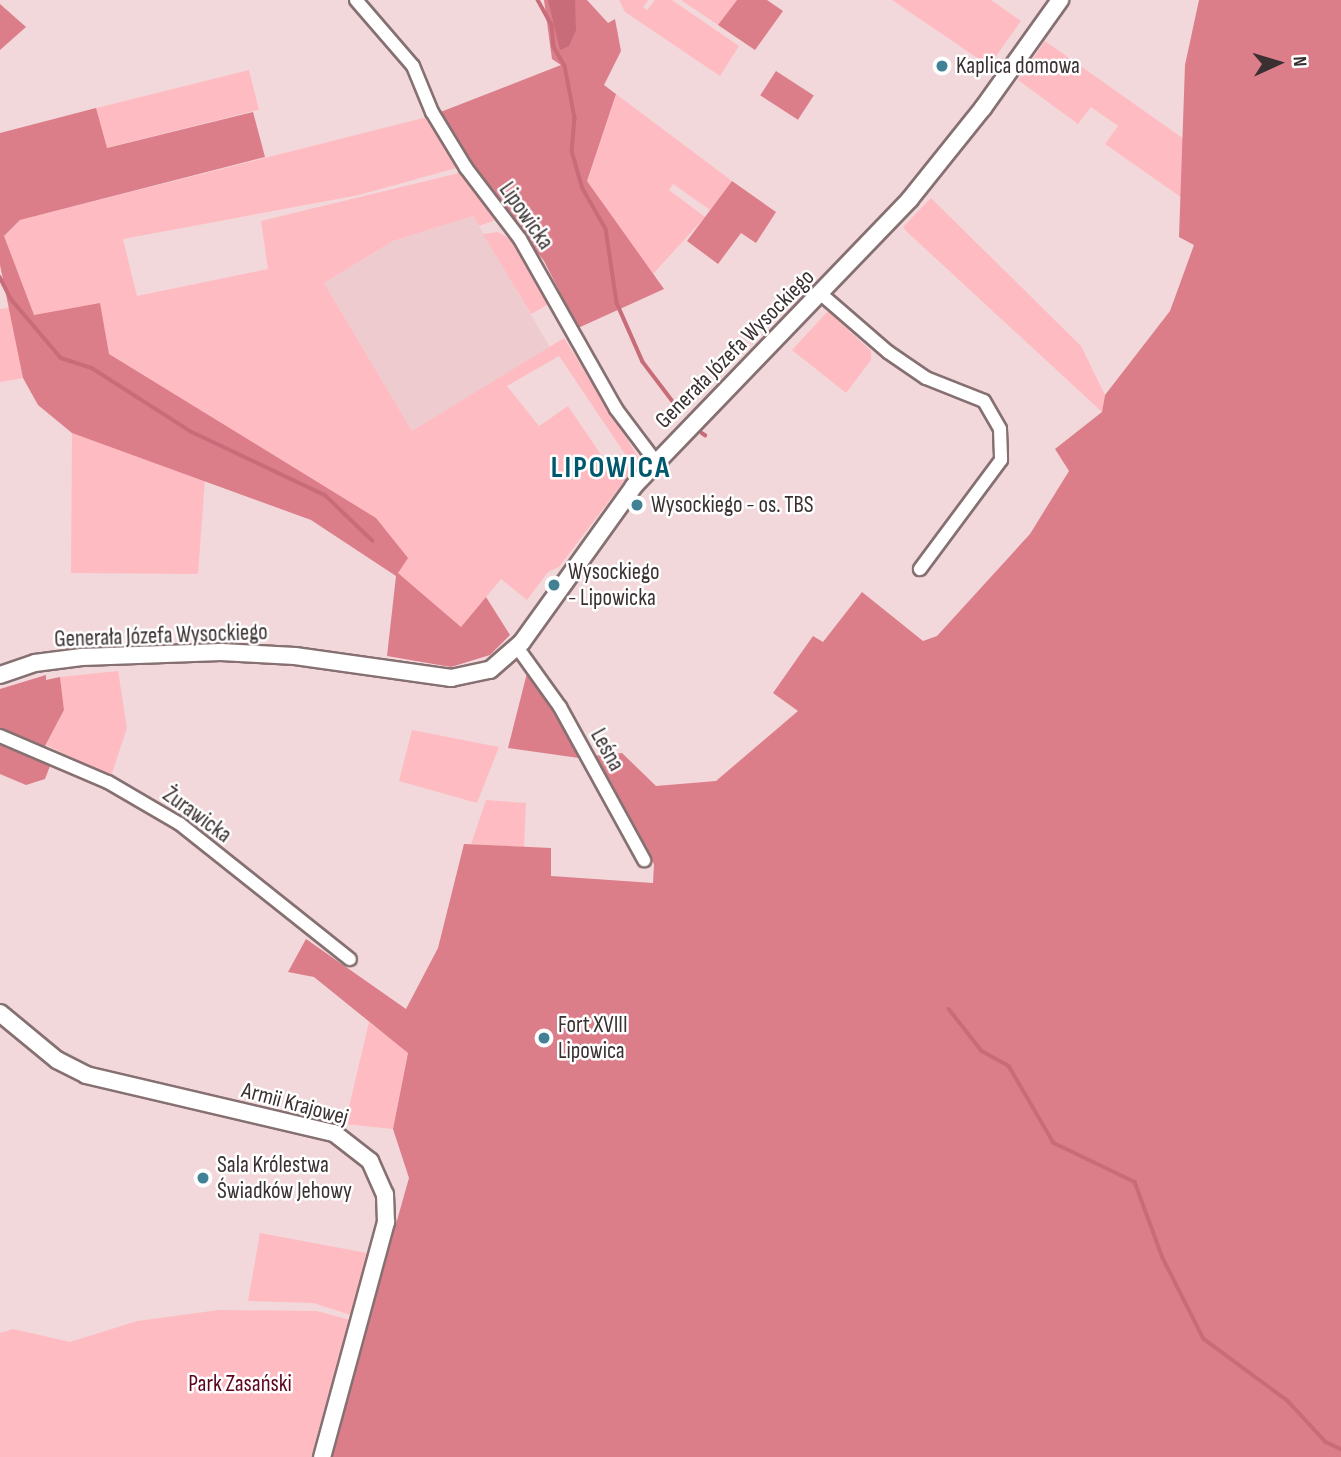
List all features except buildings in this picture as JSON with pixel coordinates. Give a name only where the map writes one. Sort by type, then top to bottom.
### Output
[{"type":"street","name":"Lipowicka","points":[[356,0],[413,66],[432,112],[466,167],[520,239],[616,409],[656,462]]},
{"type":"street","name":"Generała Józefa Wysockiego","points":[[0,675],[35,663],[82,657],[221,652],[295,656],[451,678],[490,670],[517,647],[612,514],[656,462],[821,294],[950,150],[1059,0]]},
{"type":"street","points":[[821,294],[888,352],[926,378],[984,401],[1000,429],[1001,460],[920,569]]},
{"type":"street","name":"Leśna","points":[[517,647],[530,662],[645,860]]},
{"type":"street","name":"Żurawicka","points":[[0,736],[108,782],[180,824],[350,959]]},
{"type":"street","name":"Armii Krajowej","points":[[0,1013],[57,1060],[86,1075],[334,1133],[370,1161],[385,1194],[386,1222],[322,1457]]},
{"type":"shaded area","points":[[544,0],[587,0],[608,23],[615,19],[621,51],[604,85],[616,94],[587,181],[664,289],[578,328],[544,261],[469,165],[438,113],[561,65],[552,59]]},
{"type":"shaded area","points":[[548,0],[575,0],[576,30],[569,46],[560,50]]},
{"type":"shaded area","points":[[737,0],[767,0],[783,11],[755,50],[718,25]]},
{"type":"shaded area","points":[[1199,0],[1341,0],[1341,1457],[330,1457],[409,1178],[393,1129],[408,1053],[314,977],[288,972],[306,939],[406,1009],[438,948],[464,844],[551,848],[551,876],[653,883],[654,864],[592,756],[622,753],[656,786],[716,781],[798,711],[773,693],[813,636],[823,642],[862,592],[923,641],[937,636],[1030,534],[1069,471],[1055,449],[1102,412],[1105,395],[1170,311],[1194,245],[1179,237],[1185,65]]},
{"type":"shaded area","points":[[0,4],[26,27],[0,50]]},
{"type":"shaded area","points":[[776,71],[814,96],[798,120],[760,95]]},
{"type":"shaded area","points":[[96,108],[107,148],[253,112],[265,157],[20,220],[4,236],[34,315],[100,303],[109,354],[376,518],[408,558],[398,573],[461,627],[486,597],[510,635],[490,655],[451,667],[387,656],[396,576],[311,520],[72,433],[38,405],[23,378],[0,265],[0,133]]},
{"type":"shaded area","points":[[732,181],[776,212],[756,243],[741,233],[718,264],[687,241]]},
{"type":"shaded area","points":[[473,216],[551,349],[412,431],[324,283],[393,241]]},
{"type":"shaded area","points":[[527,673],[537,681],[579,758],[508,748]]},
{"type":"shaded area","points":[[46,675],[46,680],[60,677],[64,710],[44,748],[0,731],[0,689]]},
{"type":"shaded area","points":[[0,745],[50,766],[45,779],[26,785],[0,774]]},
{"type":"green space","points":[[619,0],[648,0],[643,7],[647,10],[655,0],[672,0],[739,46],[720,76],[625,12]]},
{"type":"green space","points":[[681,0],[737,0],[718,25]]},
{"type":"green space","points":[[892,0],[991,0],[1021,21],[989,66]]},
{"type":"green space","points":[[1045,41],[1184,139],[1182,198],[1105,144],[1118,126],[1091,107],[1078,124],[1018,80]]},
{"type":"green space","points":[[249,70],[259,110],[106,148],[96,108]]},
{"type":"green space","points":[[616,94],[732,181],[710,210],[673,184],[669,190],[705,217],[653,274],[587,181]]},
{"type":"green space","points":[[431,116],[460,167],[359,195],[123,239],[137,296],[268,269],[261,221],[463,172],[498,219],[479,226],[473,216],[393,241],[324,283],[412,431],[564,338],[640,460],[559,567],[548,572],[527,600],[501,579],[461,627],[398,573],[17,318],[4,236],[20,220]],"holes":[[[559,356],[627,457],[612,471],[568,406],[539,426],[507,386]]]},
{"type":"green space","points":[[931,198],[1081,346],[1105,395],[1102,412],[906,231],[903,227]]},
{"type":"green space","points":[[498,232],[512,240],[546,298],[547,305],[531,314],[483,234]]},
{"type":"green space","points":[[11,307],[23,378],[0,382],[0,309]]},
{"type":"green space","points":[[828,311],[871,351],[871,360],[846,393],[792,350]]},
{"type":"green space","points":[[72,433],[205,479],[198,574],[71,573]]},
{"type":"green space","points":[[118,671],[127,728],[111,776],[46,745],[64,710],[60,677]]},
{"type":"green space","points":[[412,730],[499,747],[477,803],[399,781]]},
{"type":"green space","points":[[486,800],[526,803],[524,847],[471,844]]},
{"type":"green space","points":[[369,1022],[408,1052],[393,1129],[345,1124]]},
{"type":"green space","points":[[260,1233],[367,1253],[351,1315],[313,1303],[248,1301]]},
{"type":"green space","name":"Park Zasański","points":[[219,1310],[317,1311],[350,1320],[311,1457],[0,1457],[0,1333],[13,1329],[70,1342],[137,1321]]},
{"type":"waterway","points":[[538,0],[552,25],[554,47],[565,66],[575,118],[572,151],[582,187],[606,229],[617,303],[643,362],[681,412]]},
{"type":"waterway","points":[[0,277],[11,299],[61,358],[92,368],[190,431],[325,495],[373,541]]},
{"type":"waterway","points":[[949,1009],[982,1051],[1009,1066],[1054,1143],[1135,1182],[1163,1258],[1204,1339],[1288,1401],[1326,1442],[1341,1449]]},
{"type":"place","name":"Kaplica domowa","points":[[942,66]]},
{"type":"place","name":"Wysockiego - os. TBS","points":[[637,505]]},
{"type":"place","name":"Wysockiego - Lipowicka","points":[[554,585]]},
{"type":"place","name":"Fort XVIII Lipowica","points":[[544,1038]]},
{"type":"place","name":"Sala Królestwa Świadków Jehowy","points":[[203,1178]]},
{"type":"district","name":"LIPOWICA","points":[[611,468]]}]
